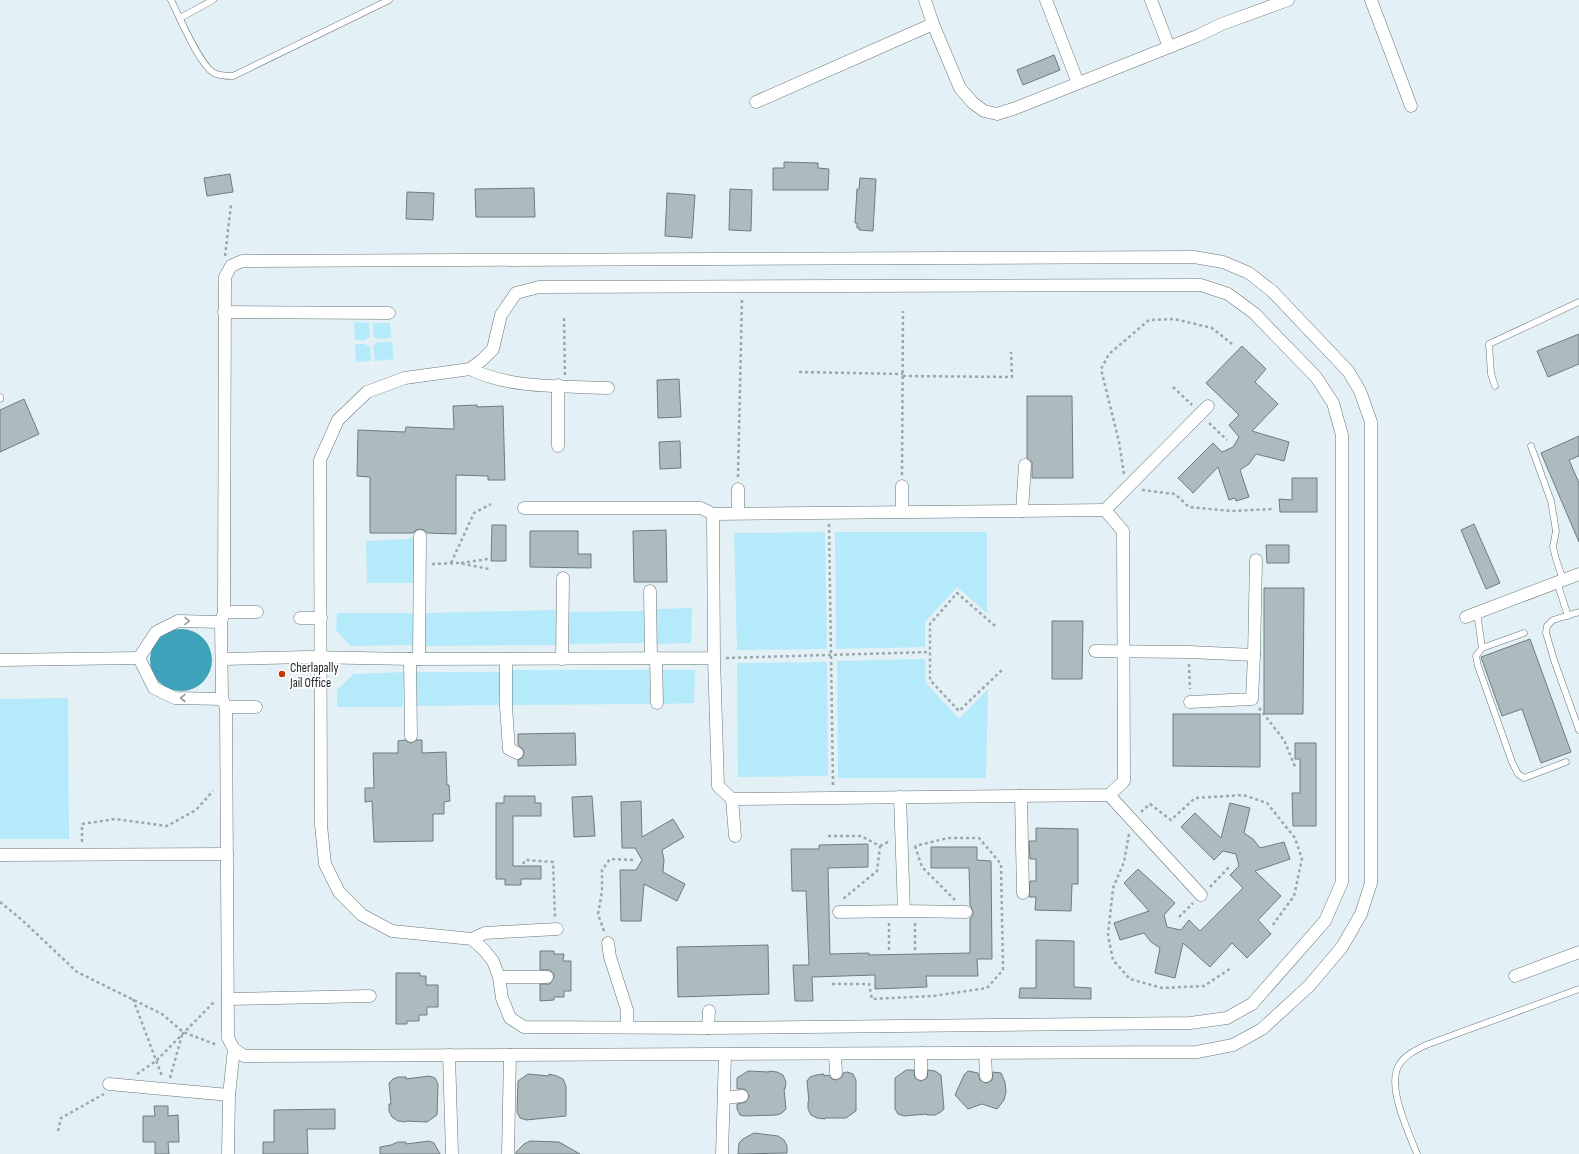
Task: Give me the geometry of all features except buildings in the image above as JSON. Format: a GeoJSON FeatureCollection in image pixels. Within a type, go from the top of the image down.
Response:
{"type":"FeatureCollection","features":[{"type":"Feature","properties":{"kind":"street"},"geometry":{"type":"LineString","coordinates":[[925,0],[933,24],[960,88],[973,103],[984,112],[997,114],[1016,108],[1169,47],[1222,24],[1288,0]]}},
{"type":"Feature","properties":{"kind":"street"},"geometry":{"type":"LineString","coordinates":[[1046,0],[1078,83]]}},
{"type":"Feature","properties":{"kind":"street"},"geometry":{"type":"LineString","coordinates":[[1151,0],[1169,47]]}},
{"type":"Feature","properties":{"kind":"street"},"geometry":{"type":"LineString","coordinates":[[1371,0],[1412,106]]}},
{"type":"Feature","properties":{"kind":"street"},"geometry":{"type":"LineString","coordinates":[[756,102],[933,24]]}},
{"type":"Feature","properties":{"kind":"street"},"geometry":{"type":"LineString","coordinates":[[1194,257],[1223,262],[1249,273],[1272,291],[1348,371],[1360,391],[1371,422],[1371,883],[1361,914],[1342,947],[1309,986],[1262,1029],[1233,1045],[1197,1052],[244,1056],[234,1049],[228,1038],[227,777],[222,659],[224,312],[224,277],[231,266],[242,261],[255,260],[1194,257]]}},
{"type":"Feature","properties":{"kind":"street"},"geometry":{"type":"LineString","coordinates":[[472,939],[484,950],[493,962],[499,977],[502,998],[510,1018],[524,1027],[708,1028],[1190,1023],[1227,1018],[1252,1004],[1325,921],[1342,882],[1342,435],[1334,403],[1316,377],[1254,313],[1228,294],[1200,285],[539,287],[516,293],[501,315],[492,349],[482,360],[470,369],[405,378],[367,392],[338,420],[320,460],[321,825],[325,864],[339,892],[362,916],[392,931],[472,939],[485,933],[557,929]]}},
{"type":"Feature","properties":{"kind":"street"},"geometry":{"type":"LineString","coordinates":[[224,312],[389,313]]}},
{"type":"Feature","properties":{"kind":"street"},"geometry":{"type":"LineString","coordinates":[[470,369],[482,375],[503,381],[608,388]]}},
{"type":"Feature","properties":{"kind":"street"},"geometry":{"type":"LineString","coordinates":[[558,446],[561,386]]}},
{"type":"Feature","properties":{"kind":"street"},"geometry":{"type":"LineString","coordinates":[[524,508],[701,508],[713,514],[1105,510],[1208,406]]}},
{"type":"Feature","properties":{"kind":"street"},"geometry":{"type":"LineString","coordinates":[[1022,511],[1025,465]]}},
{"type":"Feature","properties":{"kind":"street"},"geometry":{"type":"LineString","coordinates":[[902,486],[902,512]]}},
{"type":"Feature","properties":{"kind":"street"},"geometry":{"type":"LineString","coordinates":[[738,489],[738,513]]}},
{"type":"Feature","properties":{"kind":"street"},"geometry":{"type":"LineString","coordinates":[[732,799],[1109,795],[1124,781],[1122,531],[1105,510]]}},
{"type":"Feature","properties":{"kind":"street"},"geometry":{"type":"LineString","coordinates":[[713,514],[714,658],[718,786],[732,799],[735,836]]}},
{"type":"Feature","properties":{"kind":"street"},"geometry":{"type":"LineString","coordinates":[[411,736],[420,564],[420,536]]}},
{"type":"Feature","properties":{"kind":"street"},"geometry":{"type":"LineString","coordinates":[[1190,702],[1252,699],[1256,560]]}},
{"type":"Feature","properties":{"kind":"street"},"geometry":{"type":"LineString","coordinates":[[1472,614],[1579,574]]}},
{"type":"Feature","properties":{"kind":"street"},"geometry":{"type":"LineString","coordinates":[[562,659],[563,578]]}},
{"type":"Feature","properties":{"kind":"street"},"geometry":{"type":"LineString","coordinates":[[650,592],[657,702]]}},
{"type":"Feature","properties":{"kind":"street"},"geometry":{"type":"LineString","coordinates":[[139,658],[156,632],[178,621],[257,612]]}},
{"type":"Feature","properties":{"kind":"street"},"geometry":{"type":"LineString","coordinates":[[300,618],[321,618]]}},
{"type":"Feature","properties":{"kind":"street"},"geometry":{"type":"LineString","coordinates":[[1094,651],[1254,654]]}},
{"type":"Feature","properties":{"kind":"street"},"geometry":{"type":"LineString","coordinates":[[222,659],[321,657],[415,659],[714,658]]}},
{"type":"Feature","properties":{"kind":"street"},"geometry":{"type":"LineString","coordinates":[[0,660],[139,658]]}},
{"type":"Feature","properties":{"kind":"street"},"geometry":{"type":"LineString","coordinates":[[139,658],[154,688],[175,698],[256,708]]}},
{"type":"Feature","properties":{"kind":"street"},"geometry":{"type":"LineString","coordinates":[[506,659],[506,707],[509,749],[516,753]]}},
{"type":"Feature","properties":{"kind":"street"},"geometry":{"type":"LineString","coordinates":[[1109,795],[1201,896]]}},
{"type":"Feature","properties":{"kind":"street"},"geometry":{"type":"LineString","coordinates":[[1022,796],[1023,893]]}},
{"type":"Feature","properties":{"kind":"street"},"geometry":{"type":"LineString","coordinates":[[900,797],[901,836],[909,911]]}},
{"type":"Feature","properties":{"kind":"street"},"geometry":{"type":"LineString","coordinates":[[0,855],[227,854]]}},
{"type":"Feature","properties":{"kind":"street"},"geometry":{"type":"LineString","coordinates":[[839,912],[966,912]]}},
{"type":"Feature","properties":{"kind":"street"},"geometry":{"type":"LineString","coordinates":[[608,943],[610,957],[627,1010],[627,1027]]}},
{"type":"Feature","properties":{"kind":"street"},"geometry":{"type":"LineString","coordinates":[[1515,976],[1579,952]]}},
{"type":"Feature","properties":{"kind":"street"},"geometry":{"type":"LineString","coordinates":[[499,977],[547,977]]}},
{"type":"Feature","properties":{"kind":"street"},"geometry":{"type":"LineString","coordinates":[[228,999],[370,996]]}},
{"type":"Feature","properties":{"kind":"street"},"geometry":{"type":"LineString","coordinates":[[708,1028],[709,1011]]}},
{"type":"Feature","properties":{"kind":"street"},"geometry":{"type":"LineString","coordinates":[[228,1154],[229,1095],[234,1049]]}},
{"type":"Feature","properties":{"kind":"street"},"geometry":{"type":"LineString","coordinates":[[920,1053],[921,1074]]}},
{"type":"Feature","properties":{"kind":"street"},"geometry":{"type":"LineString","coordinates":[[985,1053],[986,1076]]}},
{"type":"Feature","properties":{"kind":"street"},"geometry":{"type":"LineString","coordinates":[[835,1054],[836,1073]]}},
{"type":"Feature","properties":{"kind":"street"},"geometry":{"type":"LineString","coordinates":[[449,1055],[452,1154]]}},
{"type":"Feature","properties":{"kind":"street"},"geometry":{"type":"LineString","coordinates":[[508,1154],[510,1055]]}},
{"type":"Feature","properties":{"kind":"street"},"geometry":{"type":"LineString","coordinates":[[722,1154],[725,1055]]}},
{"type":"Feature","properties":{"kind":"street"},"geometry":{"type":"LineString","coordinates":[[114,1085],[229,1095]]}},
{"type":"Feature","properties":{"kind":"street"},"geometry":{"type":"LineString","coordinates":[[724,1098],[742,1096]]}},
{"type":"Feature","properties":{"kind":"lane"},"geometry":{"type":"LineString","coordinates":[[171,0],[204,63],[213,73],[223,76],[233,76],[389,0]]}},
{"type":"Feature","properties":{"kind":"lane"},"geometry":{"type":"LineString","coordinates":[[180,18],[214,0]]}},
{"type":"Feature","properties":{"kind":"lane"},"geometry":{"type":"LineString","coordinates":[[1495,386],[1491,374],[1489,344],[1579,302]]}},
{"type":"Feature","properties":{"kind":"lane"},"geometry":{"type":"LineString","coordinates":[[1531,446],[1551,502],[1556,531],[1553,548],[1568,616]]}},
{"type":"Feature","properties":{"kind":"lane"},"geometry":{"type":"LineString","coordinates":[[1579,612],[1553,620],[1547,626],[1546,633],[1579,730]]}},
{"type":"Feature","properties":{"kind":"lane"},"geometry":{"type":"LineString","coordinates":[[1472,614],[1482,648]]}},
{"type":"Feature","properties":{"kind":"lane"},"geometry":{"type":"LineString","coordinates":[[1524,633],[1482,648],[1476,656],[1478,666],[1512,762],[1518,774],[1524,778],[1566,762]]}},
{"type":"Feature","properties":{"kind":"lane"},"geometry":{"type":"LineString","coordinates":[[1417,1154],[1395,1089],[1394,1075],[1399,1064],[1408,1055],[1426,1045],[1579,989]]}},
{"type":"Feature","properties":{"kind":"path"},"geometry":{"type":"LineString","coordinates":[[231,205],[225,258],[231,266]]}},
{"type":"Feature","properties":{"kind":"path"},"geometry":{"type":"LineString","coordinates":[[738,489],[743,286]]}},
{"type":"Feature","properties":{"kind":"path"},"geometry":{"type":"LineString","coordinates":[[902,486],[903,311]]}},
{"type":"Feature","properties":{"kind":"path"},"geometry":{"type":"LineString","coordinates":[[561,386],[564,318]]}},
{"type":"Feature","properties":{"kind":"path"},"geometry":{"type":"LineString","coordinates":[[1232,344],[1212,328],[1174,319],[1149,320],[1109,354],[1101,369],[1118,442],[1126,489],[1175,494],[1189,507],[1231,511],[1274,509]]}},
{"type":"Feature","properties":{"kind":"path"},"geometry":{"type":"LineString","coordinates":[[799,372],[1012,377],[1011,352]]}},
{"type":"Feature","properties":{"kind":"path"},"geometry":{"type":"LineString","coordinates":[[451,564],[474,513],[490,504]]}},
{"type":"Feature","properties":{"kind":"path"},"geometry":{"type":"LineString","coordinates":[[829,512],[833,798]]}},
{"type":"Feature","properties":{"kind":"path"},"geometry":{"type":"LineString","coordinates":[[420,564],[451,564],[488,559]]}},
{"type":"Feature","properties":{"kind":"path"},"geometry":{"type":"LineString","coordinates":[[459,563],[489,569]]}},
{"type":"Feature","properties":{"kind":"path"},"geometry":{"type":"LineString","coordinates":[[995,626],[957,593],[930,624],[930,680],[959,711],[1002,670]]}},
{"type":"Feature","properties":{"kind":"path"},"geometry":{"type":"LineString","coordinates":[[714,658],[930,652]]}},
{"type":"Feature","properties":{"kind":"path"},"geometry":{"type":"LineString","coordinates":[[1188,652],[1190,702]]}},
{"type":"Feature","properties":{"kind":"path"},"geometry":{"type":"LineString","coordinates":[[1252,699],[1284,740],[1296,769]]}},
{"type":"Feature","properties":{"kind":"path"},"geometry":{"type":"LineString","coordinates":[[82,855],[82,824],[115,818],[167,826],[196,810],[227,777]]}},
{"type":"Feature","properties":{"kind":"path"},"geometry":{"type":"LineString","coordinates":[[1231,968],[1204,986],[1162,988],[1130,979],[1113,960],[1108,935],[1113,888],[1124,862],[1132,820],[1150,804],[1171,820],[1195,798],[1243,796],[1266,804],[1295,838],[1302,859],[1294,896],[1272,926]]}},
{"type":"Feature","properties":{"kind":"path"},"geometry":{"type":"LineString","coordinates":[[828,836],[861,836],[880,846],[877,871],[839,902],[839,912]]}},
{"type":"Feature","properties":{"kind":"path"},"geometry":{"type":"LineString","coordinates":[[901,836],[915,846],[922,867],[966,912]]}},
{"type":"Feature","properties":{"kind":"path"},"geometry":{"type":"LineString","coordinates":[[832,984],[869,984],[872,1000],[933,996],[987,988],[1003,970],[1001,864],[979,838],[948,838],[915,846]]}},
{"type":"Feature","properties":{"kind":"path"},"geometry":{"type":"LineString","coordinates":[[523,864],[526,860],[553,862],[557,929]]}},
{"type":"Feature","properties":{"kind":"path"},"geometry":{"type":"LineString","coordinates":[[608,943],[598,914],[602,891],[602,870],[610,860],[634,860]]}},
{"type":"Feature","properties":{"kind":"path"},"geometry":{"type":"LineString","coordinates":[[0,902],[22,920],[77,972],[162,1014],[183,1032],[208,1042],[234,1049]]}},
{"type":"Feature","properties":{"kind":"path"},"geometry":{"type":"LineString","coordinates":[[909,911],[915,950]]}},
{"type":"Feature","properties":{"kind":"path"},"geometry":{"type":"LineString","coordinates":[[889,912],[889,950]]}},
{"type":"Feature","properties":{"kind":"path"},"geometry":{"type":"LineString","coordinates":[[58,1130],[61,1118],[114,1085],[156,1062],[183,1032],[208,1010],[228,985]]}},
{"type":"Feature","properties":{"kind":"path"},"geometry":{"type":"LineString","coordinates":[[132,999],[167,1090]]}},
{"type":"Feature","properties":{"kind":"path"},"geometry":{"type":"LineString","coordinates":[[167,1090],[183,1032]]}},
{"type":"Feature","properties":{"kind":"shaded area"},"geometry":{"type":"Polygon","coordinates":[[[354,322],[369,323],[370,336],[365,340],[355,340],[354,322]]]}},
{"type":"Feature","properties":{"kind":"shaded area"},"geometry":{"type":"Polygon","coordinates":[[[373,323],[390,323],[391,338],[377,339],[373,336],[373,323]]]}},
{"type":"Feature","properties":{"kind":"shaded area"},"geometry":{"type":"Polygon","coordinates":[[[378,342],[392,342],[394,359],[375,361],[373,346],[378,342]]]}},
{"type":"Feature","properties":{"kind":"shaded area"},"geometry":{"type":"Polygon","coordinates":[[[355,344],[365,344],[370,347],[371,361],[356,362],[355,344]]]}},
{"type":"Feature","properties":{"kind":"shaded area"},"geometry":{"type":"Polygon","coordinates":[[[825,532],[827,649],[737,650],[734,533],[825,532]]]}},
{"type":"Feature","properties":{"kind":"shaded area"},"geometry":{"type":"Polygon","coordinates":[[[835,532],[987,532],[987,613],[957,587],[925,622],[925,647],[836,649],[835,532]]]}},
{"type":"Feature","properties":{"kind":"shaded area"},"geometry":{"type":"Polygon","coordinates":[[[412,537],[415,545],[414,583],[367,583],[366,541],[408,539],[412,537]]]}},
{"type":"Feature","properties":{"kind":"shaded area"},"geometry":{"type":"Polygon","coordinates":[[[692,608],[691,643],[657,644],[656,609],[692,608]]]}},
{"type":"Feature","properties":{"kind":"shaded area"},"geometry":{"type":"Polygon","coordinates":[[[556,610],[556,645],[425,646],[425,613],[556,610]]]}},
{"type":"Feature","properties":{"kind":"shaded area"},"geometry":{"type":"Polygon","coordinates":[[[644,611],[644,643],[569,644],[568,612],[644,611]]]}},
{"type":"Feature","properties":{"kind":"shaded area"},"geometry":{"type":"Polygon","coordinates":[[[337,613],[414,613],[414,645],[351,646],[336,630],[337,613]]]}},
{"type":"Feature","properties":{"kind":"shaded area"},"geometry":{"type":"Polygon","coordinates":[[[175,629],[187,629],[203,638],[210,648],[212,660],[210,672],[203,682],[187,691],[175,691],[164,686],[155,677],[150,666],[150,654],[155,643],[164,634],[175,629]]]}},
{"type":"Feature","properties":{"kind":"shaded area"},"geometry":{"type":"Polygon","coordinates":[[[925,659],[926,683],[959,719],[988,689],[986,778],[838,778],[837,661],[925,659]]]}},
{"type":"Feature","properties":{"kind":"shaded area"},"geometry":{"type":"Polygon","coordinates":[[[827,662],[828,776],[738,777],[737,663],[827,662]]]}},
{"type":"Feature","properties":{"kind":"shaded area"},"geometry":{"type":"Polygon","coordinates":[[[512,670],[650,670],[650,704],[512,705],[512,670]]]}},
{"type":"Feature","properties":{"kind":"shaded area"},"geometry":{"type":"Polygon","coordinates":[[[661,670],[695,670],[694,703],[663,704],[661,670]]]}},
{"type":"Feature","properties":{"kind":"shaded area"},"geometry":{"type":"Polygon","coordinates":[[[404,672],[403,707],[337,707],[337,690],[354,674],[404,672]]]}},
{"type":"Feature","properties":{"kind":"shaded area"},"geometry":{"type":"Polygon","coordinates":[[[415,672],[501,672],[499,705],[416,706],[415,672]]]}},
{"type":"Feature","properties":{"kind":"shaded area"},"geometry":{"type":"Polygon","coordinates":[[[68,698],[69,839],[0,839],[0,699],[68,698]]]}},
{"type":"Feature","properties":{"kind":"place","name":"Cherlapally Jail Office"},"geometry":{"type":"Point","coordinates":[282,674]}}]}
